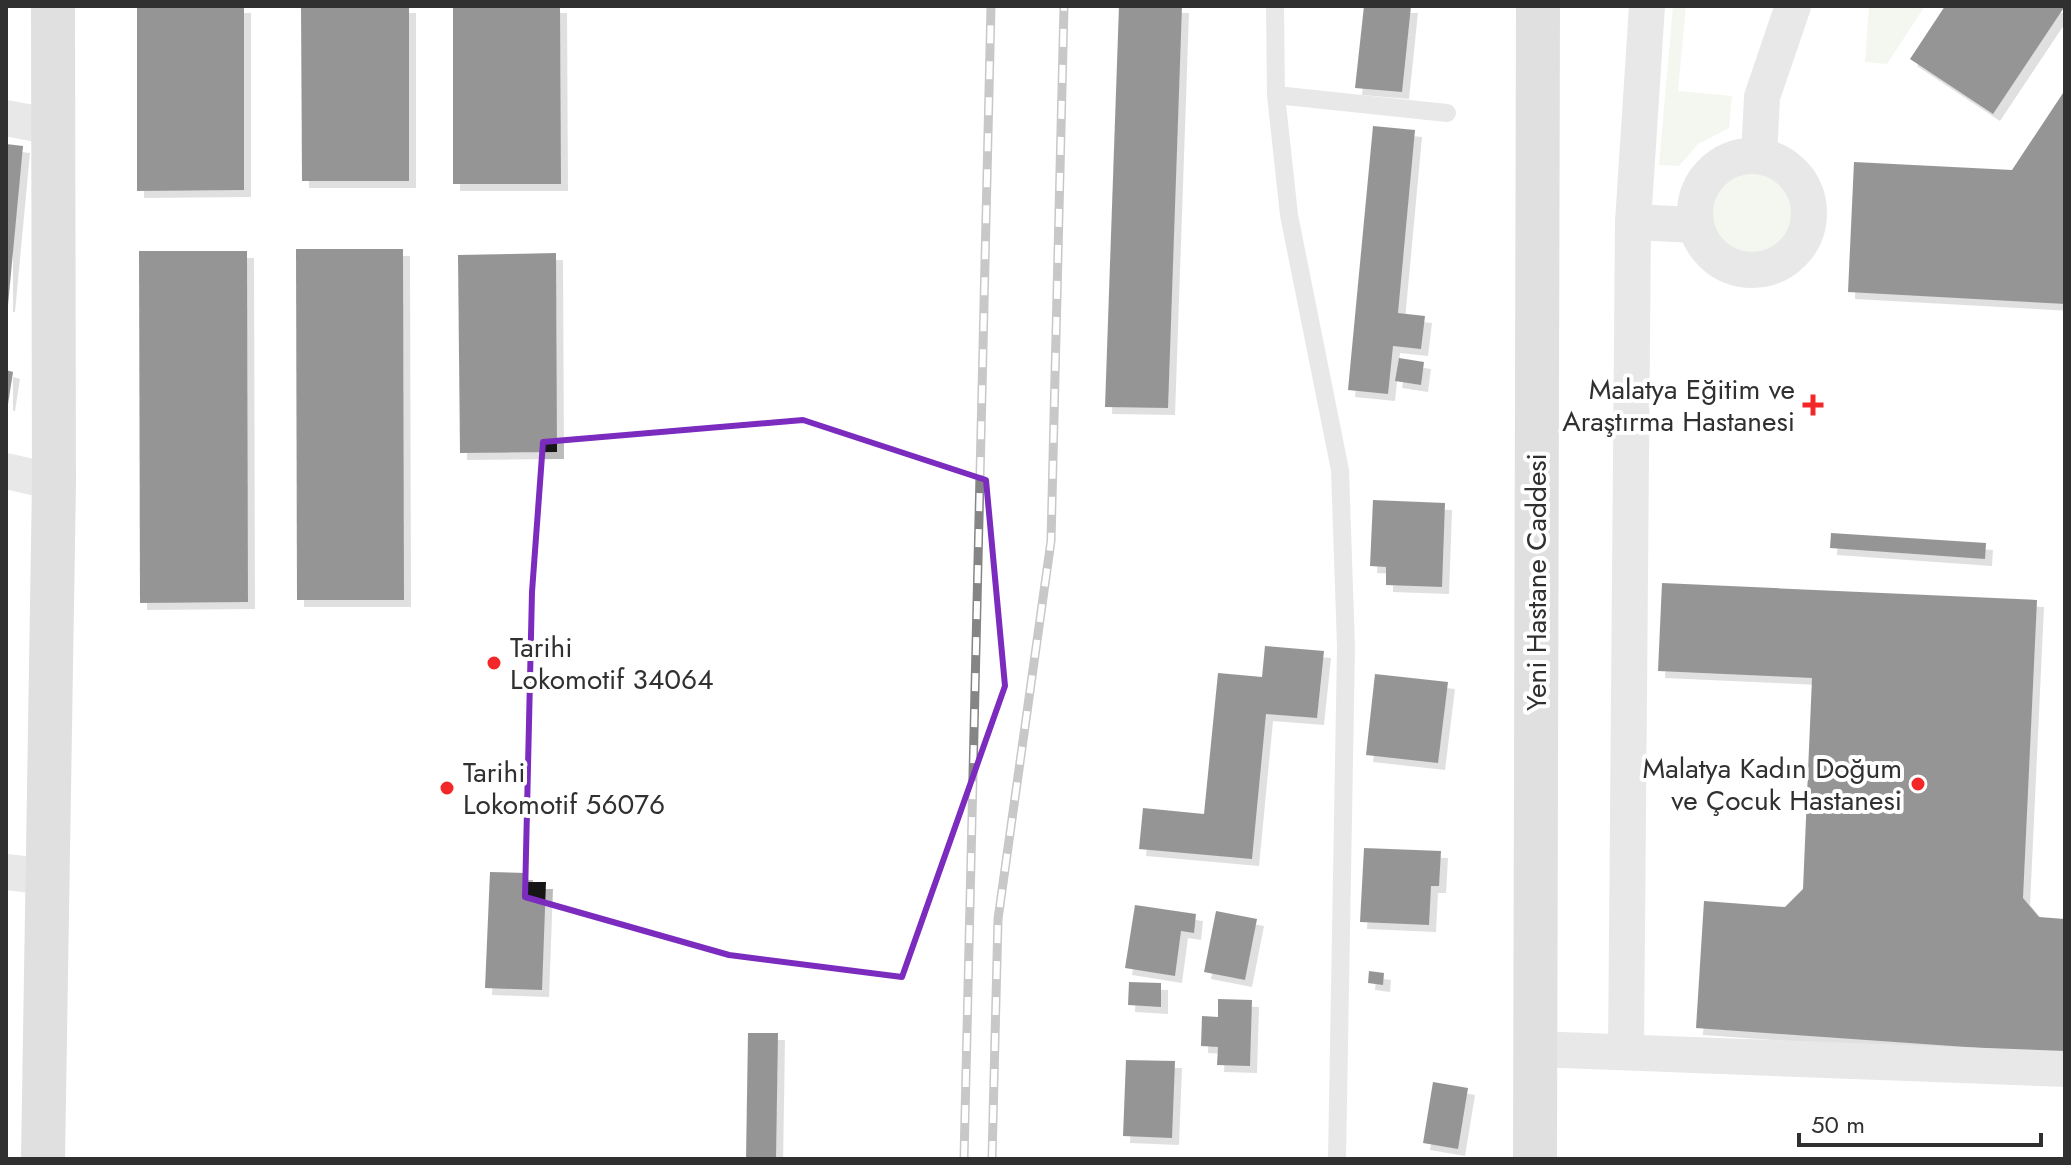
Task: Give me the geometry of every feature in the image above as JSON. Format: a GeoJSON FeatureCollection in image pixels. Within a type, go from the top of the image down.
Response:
{"type":"FeatureCollection","features":[{"type":"Feature","properties":{"kind":"street"},"geometry":{"type":"LineString","coordinates":[[43,1159],[50,877],[54,482],[53,6]]}},
{"type":"Feature","properties":{"kind":"street","name":"Yeni Hastane Caddesi"},"geometry":{"type":"LineString","coordinates":[[1535,1159],[1538,6]]}},
{"type":"Feature","properties":{"kind":"street"},"geometry":{"type":"LineString","coordinates":[[1626,1052],[1633,222],[1647,6]]}},
{"type":"Feature","properties":{"kind":"street"},"geometry":{"type":"LineString","coordinates":[[1759,156],[1762,97],[1793,6]]}},
{"type":"Feature","properties":{"kind":"street"},"geometry":{"type":"LineString","coordinates":[[6,118],[53,127]]}},
{"type":"Feature","properties":{"kind":"street"},"geometry":{"type":"LineString","coordinates":[[1759,156],[1778,162],[1794,173],[1804,189],[1810,208],[1808,228],[1800,245],[1787,259],[1769,269],[1750,272],[1732,268],[1715,258],[1702,243],[1695,225],[1695,205],[1700,188],[1724,162],[1759,156]]}},
{"type":"Feature","properties":{"kind":"street"},"geometry":{"type":"LineString","coordinates":[[1633,222],[1695,225]]}},
{"type":"Feature","properties":{"kind":"street"},"geometry":{"type":"LineString","coordinates":[[6,471],[54,482]]}},
{"type":"Feature","properties":{"kind":"street"},"geometry":{"type":"LineString","coordinates":[[6,872],[50,877]]}},
{"type":"Feature","properties":{"kind":"street"},"geometry":{"type":"LineString","coordinates":[[1535,1049],[2065,1069]]}},
{"type":"Feature","properties":{"kind":"lane"},"geometry":{"type":"LineString","coordinates":[[1275,6],[1276,95],[1289,215],[1340,470],[1346,647],[1337,1159]]}},
{"type":"Feature","properties":{"kind":"lane"},"geometry":{"type":"LineString","coordinates":[[1276,95],[1447,113]]}},
{"type":"Feature","properties":{"kind":"highlighted area"},"geometry":{"type":"Polygon","coordinates":[[[803,420],[986,480],[1005,686],[902,977],[729,955],[525,897],[532,592],[543,442],[803,420]]]}},
{"type":"Feature","properties":{"kind":"green space"},"geometry":{"type":"Polygon","coordinates":[[[1673,6],[1686,6],[1678,91],[1732,96],[1729,128],[1698,144],[1679,166],[1659,165],[1673,6]]]}},
{"type":"Feature","properties":{"kind":"green space"},"geometry":{"type":"Polygon","coordinates":[[[1869,6],[1925,6],[1887,64],[1865,62],[1869,6]]]}},
{"type":"Feature","properties":{"kind":"green space"},"geometry":{"type":"Polygon","coordinates":[[[1751,165],[1768,168],[1783,178],[1793,193],[1796,210],[1793,227],[1783,242],[1768,252],[1751,255],[1734,252],[1719,242],[1709,227],[1706,210],[1709,193],[1719,178],[1734,168],[1751,165]]]}},
{"type":"Feature","properties":{"kind":"building"},"geometry":{"type":"Polygon","coordinates":[[[137,6],[244,6],[244,190],[137,191],[137,6]]]}},
{"type":"Feature","properties":{"kind":"building"},"geometry":{"type":"Polygon","coordinates":[[[301,6],[409,6],[409,181],[302,181],[301,6]]]}},
{"type":"Feature","properties":{"kind":"building"},"geometry":{"type":"Polygon","coordinates":[[[453,6],[560,6],[561,184],[453,184],[453,6]]]}},
{"type":"Feature","properties":{"kind":"building"},"geometry":{"type":"Polygon","coordinates":[[[1119,6],[1182,6],[1168,408],[1105,407],[1119,6]]]}},
{"type":"Feature","properties":{"kind":"building"},"geometry":{"type":"Polygon","coordinates":[[[1364,6],[1411,6],[1402,92],[1355,88],[1364,6]]]}},
{"type":"Feature","properties":{"kind":"building"},"geometry":{"type":"Polygon","coordinates":[[[1945,6],[2065,6],[1993,114],[1910,59],[1945,6]]]}},
{"type":"Feature","properties":{"kind":"building"},"geometry":{"type":"Polygon","coordinates":[[[2065,90],[2065,304],[1848,292],[1854,162],[2012,170],[2065,90]]]}},
{"type":"Feature","properties":{"kind":"building"},"geometry":{"type":"Polygon","coordinates":[[[1373,126],[1415,130],[1398,313],[1425,316],[1421,349],[1393,346],[1388,394],[1348,390],[1373,126]]]}},
{"type":"Feature","properties":{"kind":"building"},"geometry":{"type":"Polygon","coordinates":[[[6,144],[23,146],[8,305],[6,305],[6,144]]]}},
{"type":"Feature","properties":{"kind":"building"},"geometry":{"type":"Polygon","coordinates":[[[296,249],[403,249],[404,600],[297,600],[296,249]]]}},
{"type":"Feature","properties":{"kind":"building"},"geometry":{"type":"Polygon","coordinates":[[[139,251],[247,251],[248,602],[140,603],[139,251]]]}},
{"type":"Feature","properties":{"kind":"building"},"geometry":{"type":"Polygon","coordinates":[[[556,253],[557,452],[460,453],[458,255],[556,253]]]}},
{"type":"Feature","properties":{"kind":"building"},"geometry":{"type":"Polygon","coordinates":[[[1399,358],[1424,362],[1421,385],[1395,381],[1399,358]]]}},
{"type":"Feature","properties":{"kind":"building"},"geometry":{"type":"Polygon","coordinates":[[[6,370],[13,372],[8,404],[6,404],[6,370]]]}},
{"type":"Feature","properties":{"kind":"building"},"geometry":{"type":"Polygon","coordinates":[[[1373,500],[1445,503],[1442,587],[1386,585],[1386,567],[1370,566],[1373,500]]]}},
{"type":"Feature","properties":{"kind":"building"},"geometry":{"type":"Polygon","coordinates":[[[1831,533],[1986,543],[1985,559],[1830,548],[1831,533]]]}},
{"type":"Feature","properties":{"kind":"building","name":"Malatya Kadın Doğum ve Çocuk Hastanesi"},"geometry":{"type":"Polygon","coordinates":[[[1662,583],[2037,600],[2023,898],[2039,917],[2065,919],[2065,1054],[1696,1028],[1704,901],[1785,907],[1803,889],[1812,678],[1658,671],[1662,583]]]}},
{"type":"Feature","properties":{"kind":"building"},"geometry":{"type":"Polygon","coordinates":[[[1265,646],[1324,651],[1317,718],[1266,714],[1252,859],[1139,849],[1143,808],[1204,814],[1218,673],[1262,677],[1265,646]]]}},
{"type":"Feature","properties":{"kind":"building"},"geometry":{"type":"Polygon","coordinates":[[[1375,674],[1448,682],[1438,763],[1366,755],[1375,674]]]}},
{"type":"Feature","properties":{"kind":"building"},"geometry":{"type":"Polygon","coordinates":[[[1364,848],[1441,851],[1439,886],[1431,886],[1429,925],[1360,922],[1364,848]]]}},
{"type":"Feature","properties":{"kind":"building"},"geometry":{"type":"Polygon","coordinates":[[[490,872],[526,873],[526,882],[546,882],[542,990],[485,988],[490,872]]]}},
{"type":"Feature","properties":{"kind":"building"},"geometry":{"type":"Polygon","coordinates":[[[1135,905],[1196,914],[1194,933],[1181,931],[1175,976],[1125,968],[1135,905]]]}},
{"type":"Feature","properties":{"kind":"building"},"geometry":{"type":"Polygon","coordinates":[[[1216,911],[1257,919],[1245,980],[1204,972],[1216,911]]]}},
{"type":"Feature","properties":{"kind":"building"},"geometry":{"type":"Polygon","coordinates":[[[1369,971],[1384,973],[1383,985],[1368,983],[1369,971]]]}},
{"type":"Feature","properties":{"kind":"building"},"geometry":{"type":"Polygon","coordinates":[[[1129,982],[1161,983],[1161,1007],[1128,1005],[1129,982]]]}},
{"type":"Feature","properties":{"kind":"building"},"geometry":{"type":"Polygon","coordinates":[[[1218,999],[1252,1000],[1250,1066],[1217,1065],[1218,1047],[1201,1046],[1202,1016],[1218,1017],[1218,999]]]}},
{"type":"Feature","properties":{"kind":"building"},"geometry":{"type":"Polygon","coordinates":[[[748,1033],[778,1033],[776,1159],[746,1159],[748,1033]]]}},
{"type":"Feature","properties":{"kind":"building"},"geometry":{"type":"Polygon","coordinates":[[[1126,1060],[1175,1061],[1172,1138],[1123,1136],[1126,1060]]]}},
{"type":"Feature","properties":{"kind":"building"},"geometry":{"type":"Polygon","coordinates":[[[1433,1082],[1468,1088],[1458,1149],[1423,1143],[1433,1082]]]}},
{"type":"Feature","properties":{"kind":"railway"},"geometry":{"type":"LineString","coordinates":[[964,1159],[991,6]]}},
{"type":"Feature","properties":{"kind":"railway"},"geometry":{"type":"LineString","coordinates":[[992,1159],[998,919],[1051,541],[1064,6]]}},
{"type":"Feature","properties":{"kind":"place","name":"Malatya Eğitim ve Araştırma Hastanesi"},"geometry":{"type":"Point","coordinates":[1813,405]}},
{"type":"Feature","properties":{"kind":"place","name":"Tarihi Lokomotif 34064"},"geometry":{"type":"Point","coordinates":[494,663]}},
{"type":"Feature","properties":{"kind":"place","name":"Malatya Kadın Doğum ve Çocuk Hastanesi"},"geometry":{"type":"Point","coordinates":[1918,784]}},
{"type":"Feature","properties":{"kind":"place","name":"Tarihi Lokomotif 56076"},"geometry":{"type":"Point","coordinates":[447,788]}}]}
